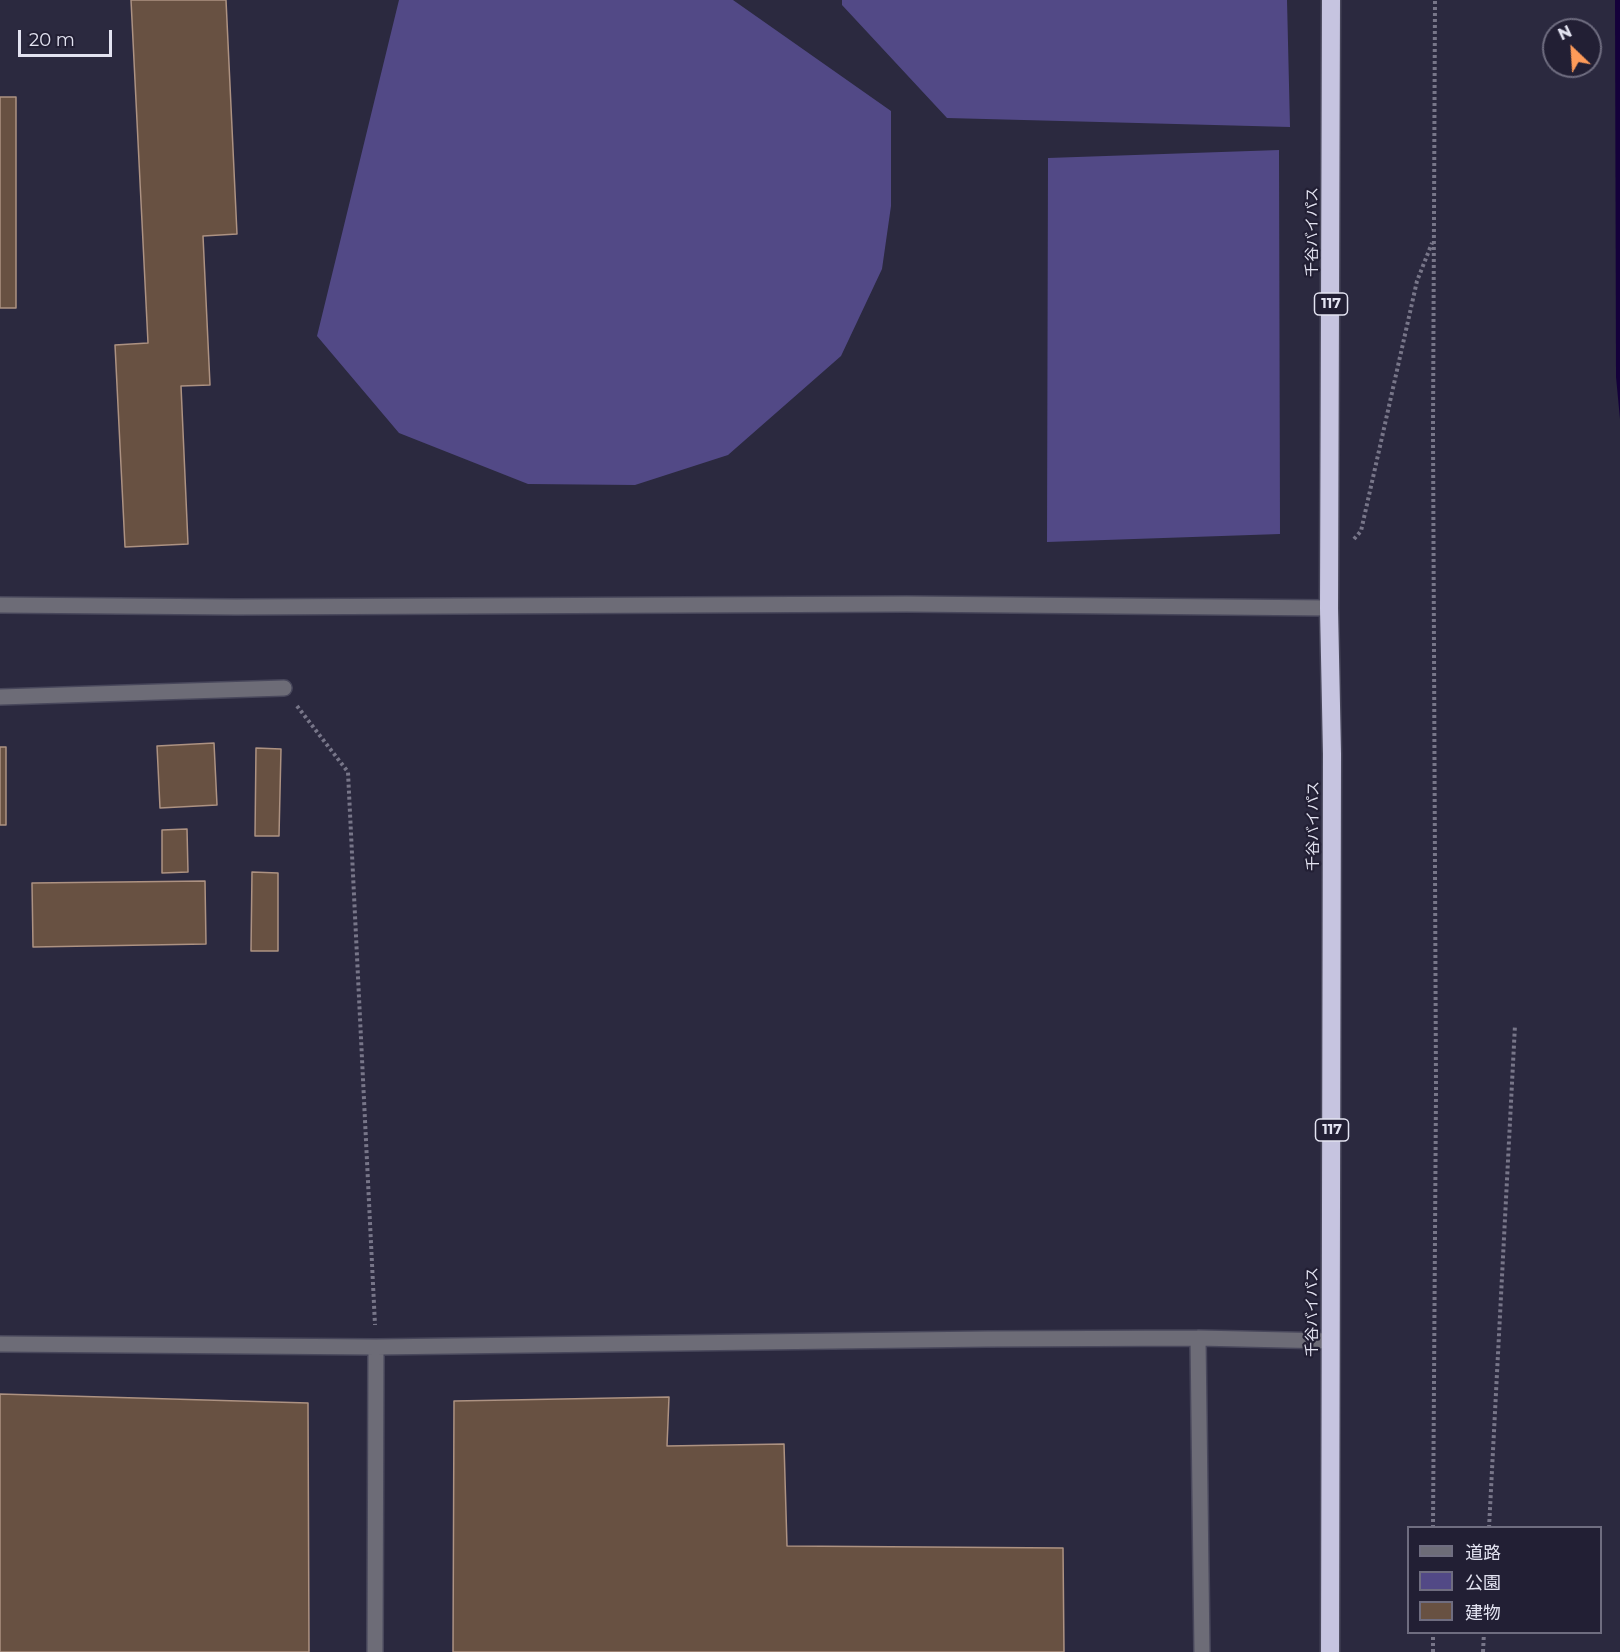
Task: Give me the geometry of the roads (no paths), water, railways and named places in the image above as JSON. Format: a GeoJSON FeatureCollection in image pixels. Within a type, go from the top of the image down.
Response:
{"type":"FeatureCollection","features":[{"type":"Feature","properties":{"kind":"highway","name":"千谷バイパス"},"geometry":{"type":"LineString","coordinates":[[1330,1652],[1331,0]]}},
{"type":"Feature","properties":{"kind":"street"},"geometry":{"type":"LineString","coordinates":[[0,604],[236,607],[908,604],[1329,608]]}},
{"type":"Feature","properties":{"kind":"street"},"geometry":{"type":"LineString","coordinates":[[0,697],[284,688]]}},
{"type":"Feature","properties":{"kind":"street"},"geometry":{"type":"LineString","coordinates":[[0,1344],[376,1347],[987,1339],[1198,1338],[1331,1341]]}},
{"type":"Feature","properties":{"kind":"street"},"geometry":{"type":"LineString","coordinates":[[1198,1338],[1202,1652]]}},
{"type":"Feature","properties":{"kind":"street"},"geometry":{"type":"LineString","coordinates":[[375,1652],[376,1347]]}}]}
